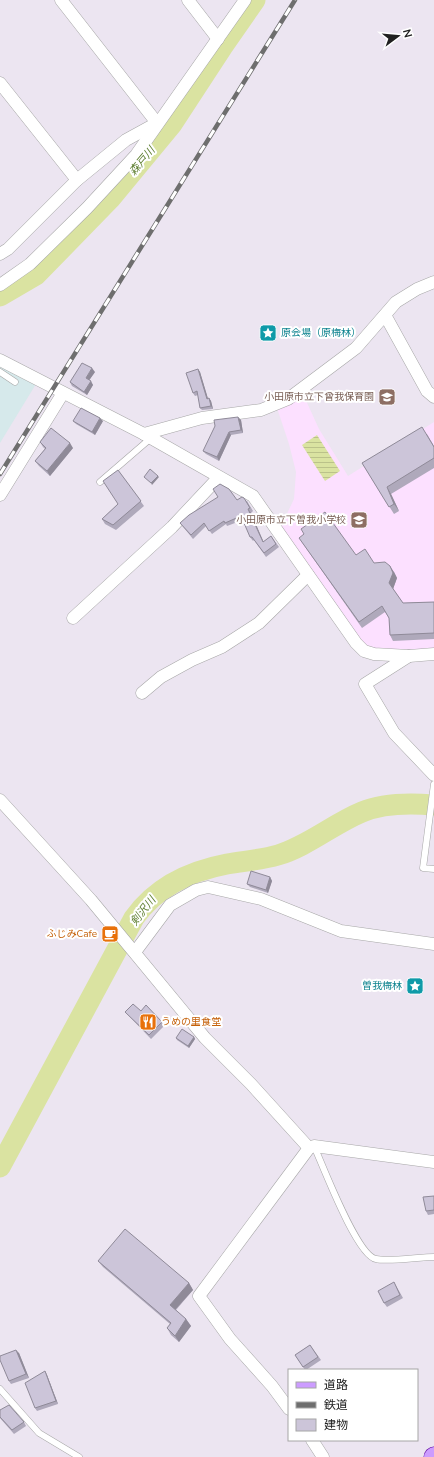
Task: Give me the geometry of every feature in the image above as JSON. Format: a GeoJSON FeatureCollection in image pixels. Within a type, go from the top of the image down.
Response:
{"type":"FeatureCollection","features":[{"type":"Feature","properties":{"kind":"street"},"geometry":{"type":"LineString","coordinates":[[61,0],[157,123]]}},
{"type":"Feature","properties":{"kind":"street"},"geometry":{"type":"LineString","coordinates":[[188,0],[218,39]]}},
{"type":"Feature","properties":{"kind":"street"},"geometry":{"type":"LineString","coordinates":[[0,285],[30,264],[87,208],[136,155],[157,123],[245,0]]}},
{"type":"Feature","properties":{"kind":"street"},"geometry":{"type":"LineString","coordinates":[[0,83],[77,180]]}},
{"type":"Feature","properties":{"kind":"street"},"geometry":{"type":"LineString","coordinates":[[0,254],[8,249],[77,180],[126,140],[157,123]]}},
{"type":"Feature","properties":{"kind":"street"},"geometry":{"type":"LineString","coordinates":[[148,436],[202,418],[262,410],[288,399],[356,348],[396,302],[417,289],[434,282]]}},
{"type":"Feature","properties":{"kind":"street"},"geometry":{"type":"LineString","coordinates":[[385,315],[427,391],[434,397]]}},
{"type":"Feature","properties":{"kind":"street"},"geometry":{"type":"LineString","coordinates":[[0,360],[148,436],[218,478],[253,496],[356,643],[364,651],[374,654],[409,656],[434,654]]}},
{"type":"Feature","properties":{"kind":"street"},"geometry":{"type":"LineString","coordinates":[[0,496],[63,393]]}},
{"type":"Feature","properties":{"kind":"street"},"geometry":{"type":"LineString","coordinates":[[73,618],[172,527],[218,478]]}},
{"type":"Feature","properties":{"kind":"street"},"geometry":{"type":"LineString","coordinates":[[142,692],[161,676],[222,647],[259,623],[308,575]]}},
{"type":"Feature","properties":{"kind":"street"},"geometry":{"type":"LineString","coordinates":[[409,656],[365,684],[394,733],[434,775]]}},
{"type":"Feature","properties":{"kind":"street"},"geometry":{"type":"LineString","coordinates":[[0,800],[91,900],[205,1038],[312,1147],[434,1162]]}},
{"type":"Feature","properties":{"kind":"street"},"geometry":{"type":"LineString","coordinates":[[133,949],[170,905],[196,890],[208,887],[261,899],[341,930],[434,944]]}},
{"type":"Feature","properties":{"kind":"street"},"geometry":{"type":"LineString","coordinates":[[288,1408],[272,1386],[230,1339],[199,1296],[312,1147]]}},
{"type":"Feature","properties":{"kind":"street"},"geometry":{"type":"LineString","coordinates":[[313,1441],[323,1457]]}},
{"type":"Feature","properties":{"kind":"lane"},"geometry":{"type":"LineString","coordinates":[[0,372],[15,382]]}},
{"type":"Feature","properties":{"kind":"lane"},"geometry":{"type":"LineString","coordinates":[[100,482],[148,436]]}},
{"type":"Feature","properties":{"kind":"lane"},"geometry":{"type":"LineString","coordinates":[[434,784],[423,868],[434,869]]}},
{"type":"Feature","properties":{"kind":"lane"},"geometry":{"type":"LineString","coordinates":[[312,1147],[344,1215],[367,1253],[375,1259],[434,1257]]}},
{"type":"Feature","properties":{"kind":"lane"},"geometry":{"type":"LineString","coordinates":[[0,1389],[39,1433],[79,1457]]}},
{"type":"Feature","properties":{"kind":"shaded area"},"geometry":{"type":"Polygon","coordinates":[[[0,365],[36,384],[0,443],[0,365]]]}},
{"type":"Feature","properties":{"kind":"shaded area","name":"小田原市立下曽我小学校"},"geometry":{"type":"Polygon","coordinates":[[[303,394],[319,429],[348,476],[434,422],[434,649],[373,650],[363,645],[281,526],[294,499],[296,472],[289,444],[277,408],[303,394]]]}},
{"type":"Feature","properties":{"kind":"shaded area"},"geometry":{"type":"Polygon","coordinates":[[[317,435],[340,471],[325,481],[302,445],[317,435]]]}},
{"type":"Feature","properties":{"kind":"building"},"geometry":{"type":"Polygon","coordinates":[[[82,363],[92,368],[86,378],[91,381],[84,392],[70,382],[82,363]]]}},
{"type":"Feature","properties":{"kind":"building"},"geometry":{"type":"Polygon","coordinates":[[[198,369],[207,399],[209,398],[211,406],[200,408],[197,391],[193,393],[186,373],[198,369]]]}},
{"type":"Feature","properties":{"kind":"building"},"geometry":{"type":"Polygon","coordinates":[[[81,408],[100,418],[92,432],[73,421],[81,408]]]}},
{"type":"Feature","properties":{"kind":"building"},"geometry":{"type":"Polygon","coordinates":[[[238,417],[241,430],[229,432],[217,457],[203,451],[215,426],[214,420],[238,417]]]}},
{"type":"Feature","properties":{"kind":"building"},"geometry":{"type":"Polygon","coordinates":[[[422,427],[434,447],[434,458],[387,487],[394,504],[389,507],[362,463],[422,427]]]}},
{"type":"Feature","properties":{"kind":"building"},"geometry":{"type":"Polygon","coordinates":[[[51,428],[70,443],[47,471],[35,461],[46,448],[40,442],[51,428]]]}},
{"type":"Feature","properties":{"kind":"building"},"geometry":{"type":"Polygon","coordinates":[[[150,469],[158,476],[151,483],[144,477],[150,469]]]}},
{"type":"Feature","properties":{"kind":"building"},"geometry":{"type":"Polygon","coordinates":[[[118,470],[141,501],[113,525],[102,519],[118,504],[103,481],[118,470]]]}},
{"type":"Feature","properties":{"kind":"building"},"geometry":{"type":"Polygon","coordinates":[[[220,484],[229,489],[237,500],[242,497],[244,498],[250,508],[248,509],[263,542],[271,536],[276,544],[264,553],[252,537],[250,537],[241,516],[225,523],[224,521],[209,531],[204,523],[191,535],[180,523],[189,515],[218,497],[213,489],[220,484]]]}},
{"type":"Feature","properties":{"kind":"building"},"geometry":{"type":"Polygon","coordinates":[[[325,512],[356,555],[365,549],[374,563],[385,562],[390,566],[393,573],[389,583],[403,603],[434,602],[434,633],[390,635],[389,618],[382,606],[359,622],[299,538],[304,534],[301,529],[325,512]]]}},
{"type":"Feature","properties":{"kind":"building"},"geometry":{"type":"Polygon","coordinates":[[[251,871],[270,877],[266,890],[247,884],[251,871]]]}},
{"type":"Feature","properties":{"kind":"building","name":"うめの里食堂"},"geometry":{"type":"Polygon","coordinates":[[[133,1004],[141,1011],[146,1005],[162,1022],[149,1035],[125,1012],[133,1004]]]}},
{"type":"Feature","properties":{"kind":"building"},"geometry":{"type":"Polygon","coordinates":[[[182,1029],[194,1037],[188,1046],[176,1038],[182,1029]]]}},
{"type":"Feature","properties":{"kind":"building"},"geometry":{"type":"Polygon","coordinates":[[[434,1196],[434,1210],[426,1211],[423,1197],[434,1196]]]}},
{"type":"Feature","properties":{"kind":"building"},"geometry":{"type":"Polygon","coordinates":[[[125,1229],[189,1283],[170,1305],[186,1319],[175,1336],[167,1328],[171,1323],[98,1261],[125,1229]]]}},
{"type":"Feature","properties":{"kind":"building"},"geometry":{"type":"Polygon","coordinates":[[[394,1282],[400,1295],[384,1303],[378,1291],[394,1282]]]}},
{"type":"Feature","properties":{"kind":"building"},"geometry":{"type":"Polygon","coordinates":[[[310,1345],[318,1357],[303,1367],[295,1355],[310,1345]]]}},
{"type":"Feature","properties":{"kind":"building"},"geometry":{"type":"Polygon","coordinates":[[[16,1350],[26,1374],[9,1381],[0,1360],[0,1356],[16,1350]]]}},
{"type":"Feature","properties":{"kind":"building"},"geometry":{"type":"Polygon","coordinates":[[[45,1371],[56,1401],[35,1408],[25,1383],[45,1371]]]}},
{"type":"Feature","properties":{"kind":"building"},"geometry":{"type":"Polygon","coordinates":[[[9,1405],[24,1422],[12,1430],[0,1417],[0,1410],[9,1405]]]}},
{"type":"Feature","properties":{"kind":"waterway","name":"森戸川"},"geometry":{"type":"LineString","coordinates":[[0,296],[36,275],[110,199],[172,124],[255,0]]}},
{"type":"Feature","properties":{"kind":"waterway","name":"剣沢川"},"geometry":{"type":"LineString","coordinates":[[0,1167],[134,918],[153,897],[175,882],[200,871],[227,864],[272,857],[289,851],[310,841],[351,817],[370,809],[397,804],[434,805]]}},
{"type":"Feature","properties":{"kind":"railway"},"geometry":{"type":"LineString","coordinates":[[0,474],[295,0]]}},
{"type":"Feature","properties":{"kind":"place","name":"原会場（原梅林）"},"geometry":{"type":"Point","coordinates":[268,333]}},
{"type":"Feature","properties":{"kind":"place","name":"小田原市立下曾我保育園"},"geometry":{"type":"Point","coordinates":[387,397]}},
{"type":"Feature","properties":{"kind":"place","name":"小田原市立下曽我小学校"},"geometry":{"type":"Point","coordinates":[359,520]}},
{"type":"Feature","properties":{"kind":"place","name":"ふじみCafe"},"geometry":{"type":"Point","coordinates":[110,934]}},
{"type":"Feature","properties":{"kind":"place","name":"曽我梅林"},"geometry":{"type":"Point","coordinates":[415,986]}},
{"type":"Feature","properties":{"kind":"place","name":"うめの里食堂"},"geometry":{"type":"Point","coordinates":[148,1022]}}]}
